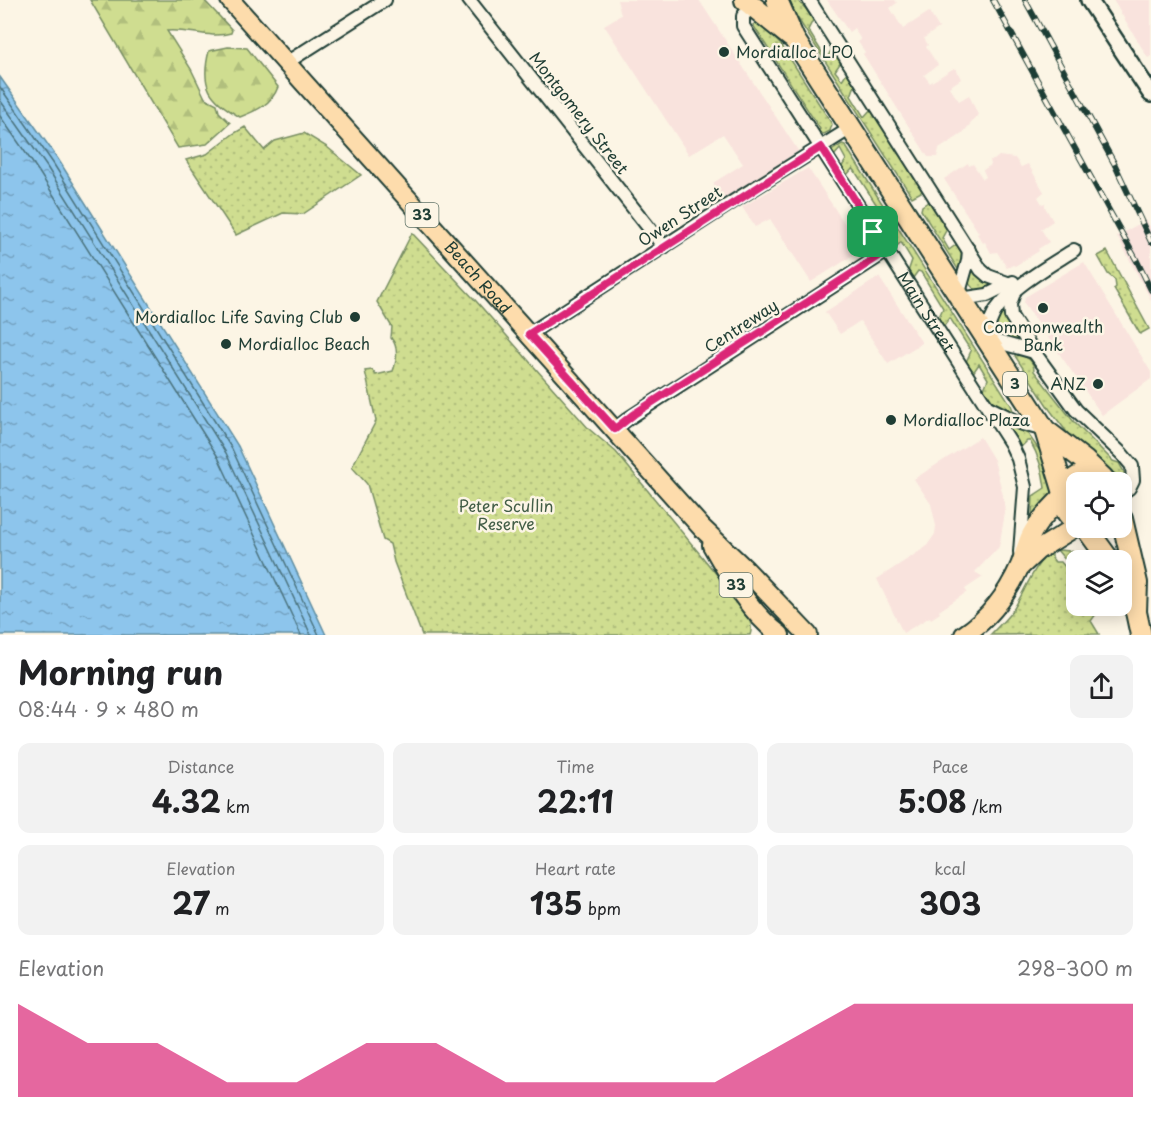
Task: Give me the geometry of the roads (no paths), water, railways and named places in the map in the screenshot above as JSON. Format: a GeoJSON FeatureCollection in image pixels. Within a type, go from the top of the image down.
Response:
{"type":"FeatureCollection","features":[{"type":"Feature","properties":{"kind":"highway","name":"Main Street"},"geometry":{"type":"LineString","coordinates":[[777,0],[794,39],[1045,430],[1064,494]]}},
{"type":"Feature","properties":{"kind":"highway","name":"Main Street"},"geometry":{"type":"LineString","coordinates":[[748,3],[794,39]]}},
{"type":"Feature","properties":{"kind":"highway","name":"Main Street"},"geometry":{"type":"LineString","coordinates":[[1045,430],[1097,472]]}},
{"type":"Feature","properties":{"kind":"highway","name":"3"},"geometry":{"type":"LineString","coordinates":[[1066,490],[1064,494],[1066,511]]}},
{"type":"Feature","properties":{"kind":"highway"},"geometry":{"type":"LineString","coordinates":[[1126,538],[1137,583],[1139,625]]}},
{"type":"Feature","properties":{"kind":"highway"},"geometry":{"type":"LineString","coordinates":[[1132,608],[1139,625]]}},
{"type":"Feature","properties":{"kind":"main road","name":"Beach Road"},"geometry":{"type":"LineString","coordinates":[[230,0],[702,528],[746,570],[793,628],[808,635]]}},
{"type":"Feature","properties":{"kind":"main road"},"geometry":{"type":"LineString","coordinates":[[964,635],[993,609],[1003,596],[1020,566],[1035,529],[1064,494]]}},
{"type":"Feature","properties":{"kind":"main road","name":"Beach Road"},"geometry":{"type":"LineString","coordinates":[[702,528],[744,597],[776,632]]}},
{"type":"Feature","properties":{"kind":"main road"},"geometry":{"type":"LineString","coordinates":[[1020,566],[1038,550],[1066,533]]}},
{"type":"Feature","properties":{"kind":"main road"},"geometry":{"type":"LineString","coordinates":[[776,632],[793,628]]}},
{"type":"Feature","properties":{"kind":"street"},"geometry":{"type":"LineString","coordinates":[[286,63],[385,0]]}},
{"type":"Feature","properties":{"kind":"street","name":"Montgomery Street"},"geometry":{"type":"LineString","coordinates":[[469,0],[664,247]]}},
{"type":"Feature","properties":{"kind":"street"},"geometry":{"type":"LineString","coordinates":[[809,0],[983,272],[1012,288]]}},
{"type":"Feature","properties":{"kind":"street"},"geometry":{"type":"LineString","coordinates":[[1089,0],[1151,94]]}},
{"type":"Feature","properties":{"kind":"street","name":"Main Street"},"geometry":{"type":"LineString","coordinates":[[748,3],[743,16],[743,26],[1011,444],[1018,459],[1026,492],[1020,566]]}},
{"type":"Feature","properties":{"kind":"street","name":"Owen Street"},"geometry":{"type":"LineString","coordinates":[[529,334],[851,128]]}},
{"type":"Feature","properties":{"kind":"street"},"geometry":{"type":"LineString","coordinates":[[969,250],[968,265],[959,297],[982,296],[1012,288],[1074,250]]}},
{"type":"Feature","properties":{"kind":"street","name":"Centreway"},"geometry":{"type":"LineString","coordinates":[[615,429],[634,414],[887,251]]}},
{"type":"Feature","properties":{"kind":"street"},"geometry":{"type":"LineString","coordinates":[[1012,288],[996,311],[986,338],[1034,352]]}},
{"type":"Feature","properties":{"kind":"street"},"geometry":{"type":"LineString","coordinates":[[1012,288],[1011,316],[1076,410],[1130,464],[1134,471],[1132,482]]}},
{"type":"Feature","properties":{"kind":"street","name":"Main Street"},"geometry":{"type":"LineString","coordinates":[[987,406],[1013,420],[1045,430]]}},
{"type":"Feature","properties":{"kind":"water"},"geometry":{"type":"Polygon","coordinates":[[[0,77],[58,159],[238,446],[326,635],[0,635],[0,77]]]}},
{"type":"Feature","properties":{"kind":"railway"},"geometry":{"type":"LineString","coordinates":[[993,0],[1151,290]]}},
{"type":"Feature","properties":{"kind":"railway"},"geometry":{"type":"LineString","coordinates":[[1025,0],[1114,163],[1151,242]]}},
{"type":"Feature","properties":{"kind":"place","name":"Mordialloc LPO"},"geometry":{"type":"Point","coordinates":[724,52]}},
{"type":"Feature","properties":{"kind":"place","name":"Commonwealth Bank"},"geometry":{"type":"Point","coordinates":[1043,308]}},
{"type":"Feature","properties":{"kind":"place","name":"Mordialloc Life Saving Club"},"geometry":{"type":"Point","coordinates":[355,317]}},
{"type":"Feature","properties":{"kind":"place","name":"Mordialloc Beach"},"geometry":{"type":"Point","coordinates":[226,344]}},
{"type":"Feature","properties":{"kind":"place","name":"ANZ"},"geometry":{"type":"Point","coordinates":[1098,384]}},
{"type":"Feature","properties":{"kind":"place","name":"Mordialloc Plaza"},"geometry":{"type":"Point","coordinates":[891,420]}},
{"type":"Feature","properties":{"kind":"park label","name":"Peter Scullin Reserve"},"geometry":{"type":"Point","coordinates":[506,515]}}]}
